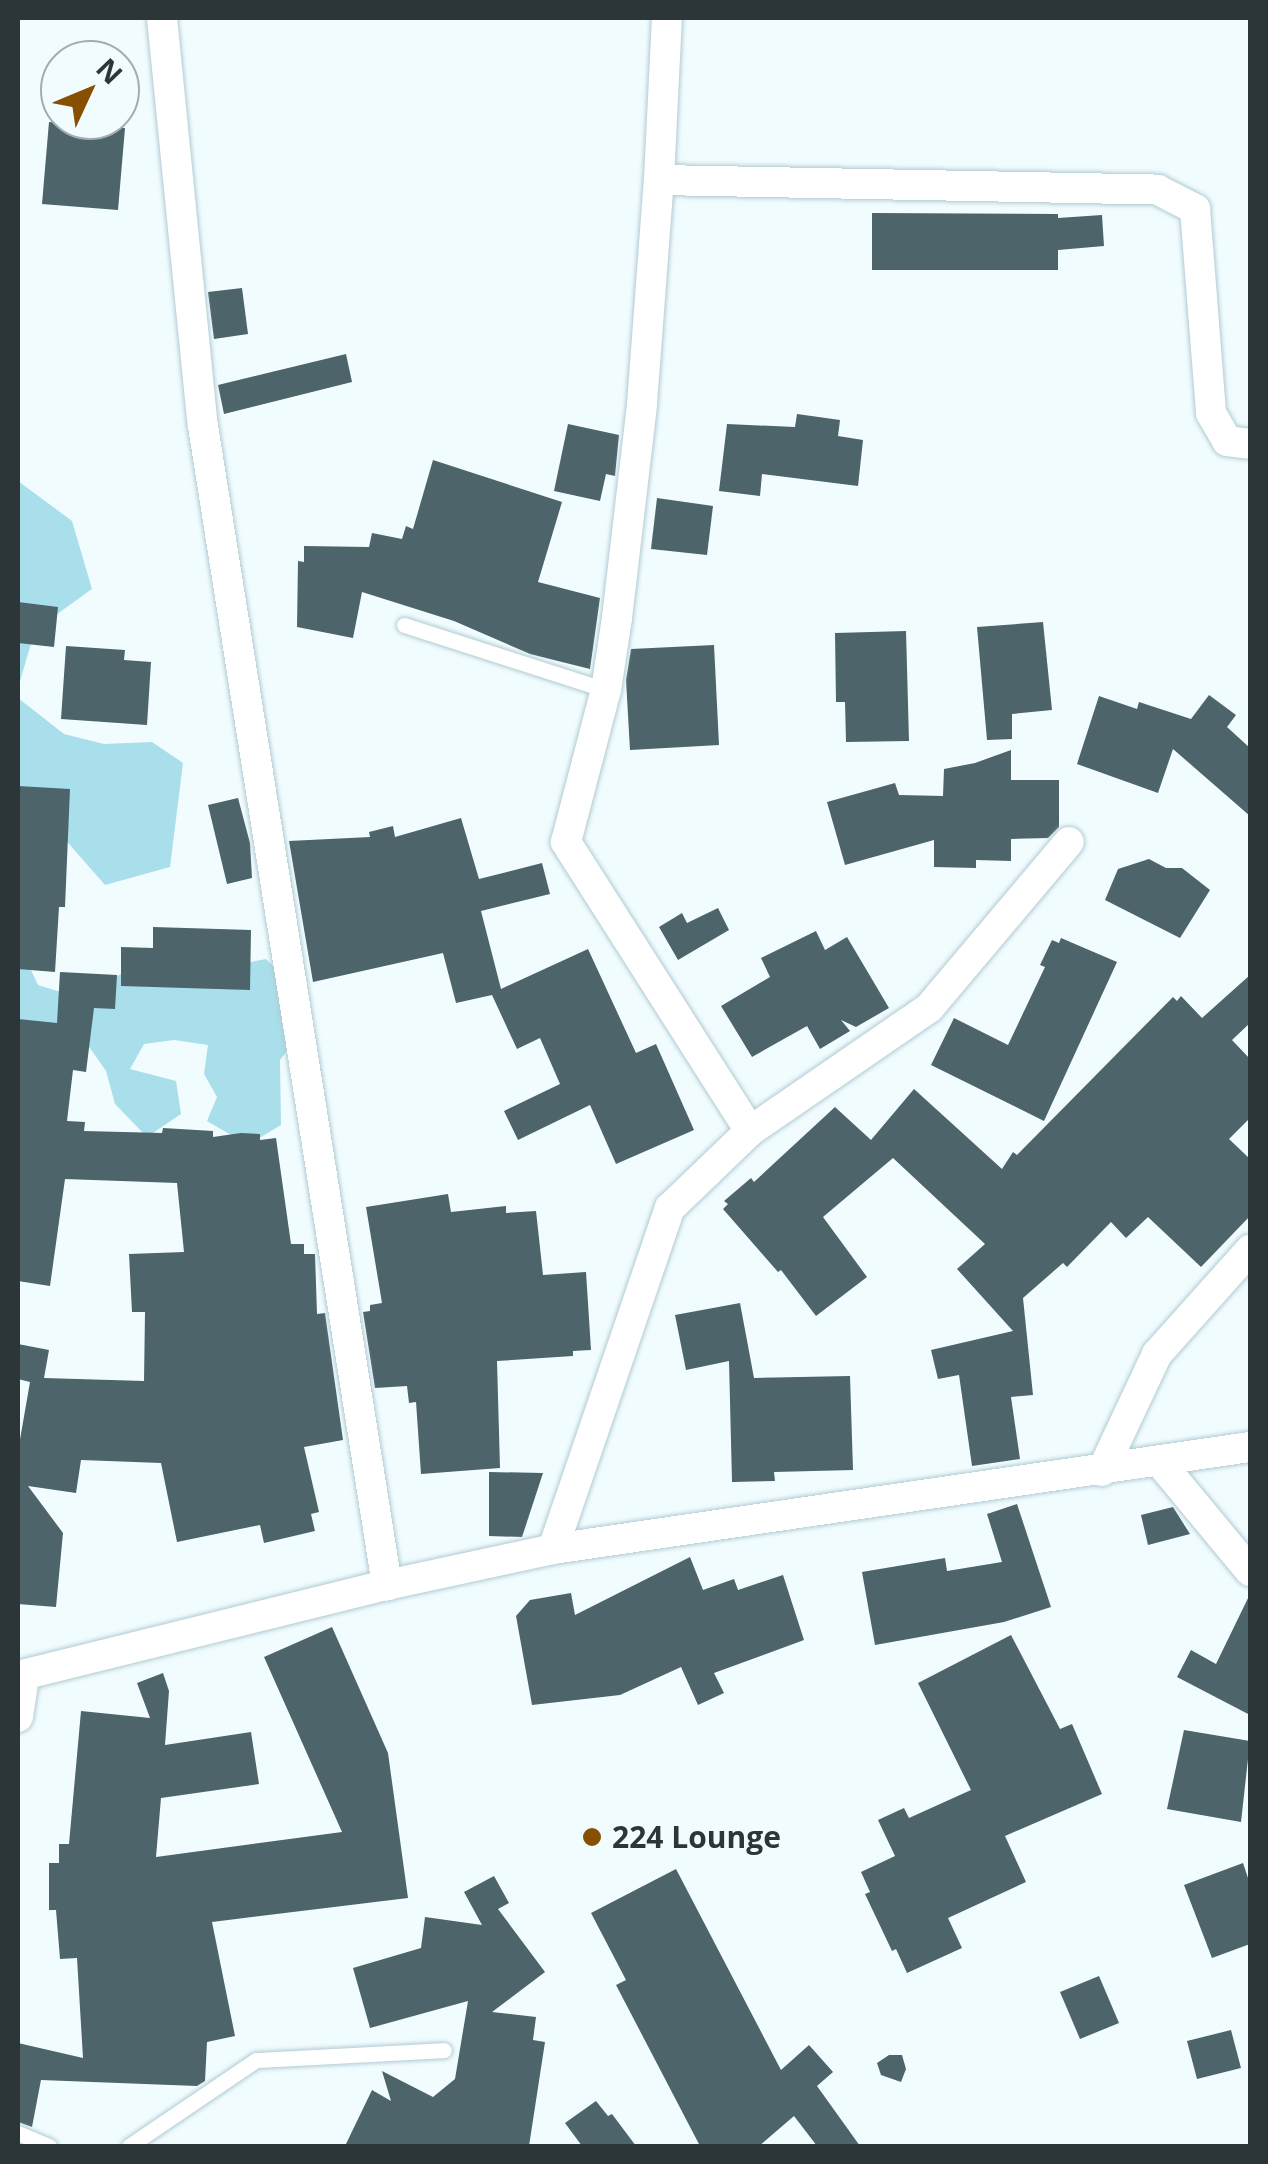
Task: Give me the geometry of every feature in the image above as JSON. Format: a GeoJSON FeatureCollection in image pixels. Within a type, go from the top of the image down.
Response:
{"type":"FeatureCollection","features":[{"type":"Feature","properties":{"kind":"street"},"geometry":{"type":"LineString","coordinates":[[162,18],[203,426],[387,1584]]}},
{"type":"Feature","properties":{"kind":"street"},"geometry":{"type":"LineString","coordinates":[[667,18],[642,404],[606,690],[566,842],[750,1131]]}},
{"type":"Feature","properties":{"kind":"street"},"geometry":{"type":"LineString","coordinates":[[659,180],[1158,190],[1195,209],[1211,413],[1228,441],[1250,444]]}},
{"type":"Feature","properties":{"kind":"street"},"geometry":{"type":"LineString","coordinates":[[553,1550],[670,1208],[750,1131],[929,1008],[1069,842]]}},
{"type":"Feature","properties":{"kind":"street"},"geometry":{"type":"LineString","coordinates":[[1102,1471],[1157,1354],[1250,1250]]}},
{"type":"Feature","properties":{"kind":"street"},"geometry":{"type":"LineString","coordinates":[[18,1717],[21,1676],[387,1584],[553,1550],[1250,1447]]}},
{"type":"Feature","properties":{"kind":"street"},"geometry":{"type":"LineString","coordinates":[[1159,1462],[1250,1571]]}},
{"type":"Feature","properties":{"kind":"lane"},"geometry":{"type":"LineString","coordinates":[[404,625],[606,690]]}},
{"type":"Feature","properties":{"kind":"lane"},"geometry":{"type":"LineString","coordinates":[[129,2146],[256,2060],[444,2050]]}},
{"type":"Feature","properties":{"kind":"lane"},"geometry":{"type":"LineString","coordinates":[[18,2133],[50,2146]]}},
{"type":"Feature","properties":{"kind":"shaded area"},"geometry":{"type":"Polygon","coordinates":[[[18,481],[72,521],[92,589],[35,630],[18,688],[18,481]]]}},
{"type":"Feature","properties":{"kind":"shaded area"},"geometry":{"type":"Polygon","coordinates":[[[18,698],[64,734],[104,744],[152,742],[183,763],[170,867],[105,885],[55,828],[18,815],[18,698]]]}},
{"type":"Feature","properties":{"kind":"shaded area"},"geometry":{"type":"Polygon","coordinates":[[[18,957],[25,957],[38,985],[74,996],[130,970],[193,973],[266,959],[303,994],[307,1025],[280,1060],[281,1125],[248,1145],[207,1121],[217,1097],[204,1074],[208,1045],[174,1040],[144,1044],[130,1069],[176,1081],[181,1114],[147,1137],[115,1104],[106,1071],[71,1021],[18,1046],[18,957]]]}},
{"type":"Feature","properties":{"kind":"building"},"geometry":{"type":"Polygon","coordinates":[[[47,140],[124,140],[118,210],[42,204],[47,140]]]}},
{"type":"Feature","properties":{"kind":"building"},"geometry":{"type":"Polygon","coordinates":[[[872,213],[1058,214],[1058,218],[1102,215],[1104,246],[1058,250],[1058,270],[872,270],[872,213]]]}},
{"type":"Feature","properties":{"kind":"building"},"geometry":{"type":"Polygon","coordinates":[[[242,288],[248,334],[214,339],[208,292],[242,288]]]}},
{"type":"Feature","properties":{"kind":"building"},"geometry":{"type":"Polygon","coordinates":[[[346,354],[352,382],[224,414],[218,385],[346,354]]]}},
{"type":"Feature","properties":{"kind":"building"},"geometry":{"type":"Polygon","coordinates":[[[797,414],[840,420],[838,436],[863,440],[858,486],[762,474],[760,496],[719,491],[727,424],[795,427],[797,414]]]}},
{"type":"Feature","properties":{"kind":"building"},"geometry":{"type":"Polygon","coordinates":[[[568,424],[619,435],[615,476],[606,474],[600,501],[554,491],[568,424]]]}},
{"type":"Feature","properties":{"kind":"building"},"geometry":{"type":"Polygon","coordinates":[[[433,460],[562,502],[538,582],[600,598],[590,669],[530,654],[454,621],[362,592],[353,638],[297,627],[298,561],[304,562],[304,546],[369,547],[372,533],[402,539],[406,526],[413,529],[433,460]]]}},
{"type":"Feature","properties":{"kind":"building"},"geometry":{"type":"Polygon","coordinates":[[[657,498],[713,506],[707,555],[651,549],[657,498]]]}},
{"type":"Feature","properties":{"kind":"building"},"geometry":{"type":"Polygon","coordinates":[[[18,602],[58,607],[54,647],[18,643],[18,602]]]}},
{"type":"Feature","properties":{"kind":"building"},"geometry":{"type":"Polygon","coordinates":[[[1043,622],[1052,710],[1012,714],[1012,739],[987,740],[977,627],[1043,622]]]}},
{"type":"Feature","properties":{"kind":"building"},"geometry":{"type":"Polygon","coordinates":[[[906,631],[909,741],[846,742],[845,702],[836,702],[835,633],[906,631]]]}},
{"type":"Feature","properties":{"kind":"building"},"geometry":{"type":"Polygon","coordinates":[[[714,645],[719,745],[630,750],[626,680],[631,649],[714,645]]]}},
{"type":"Feature","properties":{"kind":"building"},"geometry":{"type":"Polygon","coordinates":[[[66,646],[125,650],[124,660],[151,662],[147,725],[61,719],[66,646]]]}},
{"type":"Feature","properties":{"kind":"building"},"geometry":{"type":"Polygon","coordinates":[[[1209,695],[1236,715],[1227,727],[1250,748],[1250,816],[1173,749],[1158,793],[1077,764],[1099,696],[1137,709],[1139,702],[1191,719],[1209,695]]]}},
{"type":"Feature","properties":{"kind":"building"},"geometry":{"type":"Polygon","coordinates":[[[1011,750],[1011,780],[1059,780],[1059,827],[1048,838],[1011,839],[1011,861],[976,860],[976,868],[934,867],[934,840],[845,865],[827,802],[895,783],[899,795],[943,796],[944,769],[1011,750]]]}},
{"type":"Feature","properties":{"kind":"building"},"geometry":{"type":"Polygon","coordinates":[[[18,786],[70,789],[65,907],[59,907],[55,972],[18,969],[18,786]]]}},
{"type":"Feature","properties":{"kind":"building"},"geometry":{"type":"Polygon","coordinates":[[[238,798],[250,843],[252,878],[227,884],[208,805],[238,798]]]}},
{"type":"Feature","properties":{"kind":"building"},"geometry":{"type":"Polygon","coordinates":[[[461,818],[479,879],[542,863],[550,894],[481,911],[501,989],[588,949],[636,1053],[656,1044],[694,1130],[616,1164],[590,1105],[518,1140],[504,1111],[560,1084],[540,1038],[517,1049],[492,995],[456,1003],[443,953],[313,982],[289,841],[370,837],[369,832],[393,826],[395,837],[461,818]]]}},
{"type":"Feature","properties":{"kind":"building"},"geometry":{"type":"Polygon","coordinates":[[[1149,859],[1166,868],[1182,868],[1210,890],[1180,938],[1105,900],[1118,869],[1149,859]]]}},
{"type":"Feature","properties":{"kind":"building"},"geometry":{"type":"Polygon","coordinates":[[[718,908],[729,930],[678,960],[659,927],[682,913],[687,923],[718,908]]]}},
{"type":"Feature","properties":{"kind":"building"},"geometry":{"type":"Polygon","coordinates":[[[153,927],[251,930],[250,990],[121,986],[121,947],[153,948],[153,927]]]}},
{"type":"Feature","properties":{"kind":"building"},"geometry":{"type":"Polygon","coordinates":[[[816,931],[825,950],[847,937],[889,1008],[856,1027],[841,1020],[850,1031],[820,1049],[807,1026],[752,1057],[721,1006],[770,977],[761,958],[816,931]]]}},
{"type":"Feature","properties":{"kind":"building"},"geometry":{"type":"Polygon","coordinates":[[[1061,938],[1117,962],[1044,1121],[931,1065],[954,1018],[1008,1045],[1045,967],[1040,965],[1052,940],[1059,943],[1061,938]]]}},
{"type":"Feature","properties":{"kind":"building"},"geometry":{"type":"Polygon","coordinates":[[[60,972],[117,975],[115,1009],[94,1008],[86,1072],[73,1070],[67,1121],[85,1122],[84,1131],[162,1133],[163,1128],[213,1131],[213,1137],[241,1133],[260,1134],[260,1140],[276,1138],[291,1244],[304,1244],[304,1254],[315,1254],[317,1314],[325,1313],[343,1440],[304,1447],[319,1512],[311,1514],[315,1531],[264,1543],[260,1525],[177,1542],[161,1463],[81,1460],[76,1493],[28,1486],[63,1533],[56,1607],[18,1604],[18,1451],[30,1382],[18,1379],[18,1344],[49,1350],[44,1378],[144,1381],[145,1312],[132,1312],[129,1254],[184,1252],[177,1183],[65,1179],[50,1286],[18,1281],[18,1019],[57,1023],[60,972]]]}},
{"type":"Feature","properties":{"kind":"building"},"geometry":{"type":"Polygon","coordinates":[[[1250,975],[1250,1023],[1232,1040],[1250,1059],[1250,1118],[1229,1139],[1250,1159],[1250,1216],[1201,1267],[1148,1217],[1126,1238],[1111,1222],[1067,1267],[1063,1263],[1023,1298],[1033,1395],[1011,1397],[1020,1459],[972,1466],[959,1375],[938,1379],[931,1350],[1013,1331],[957,1269],[985,1244],[893,1158],[823,1217],[867,1277],[816,1316],[781,1270],[778,1272],[723,1209],[728,1204],[724,1201],[751,1178],[754,1182],[835,1107],[871,1140],[914,1089],[1002,1169],[1013,1152],[1017,1155],[1173,997],[1177,1001],[1181,996],[1202,1018],[1250,975]]]}},
{"type":"Feature","properties":{"kind":"building"},"geometry":{"type":"Polygon","coordinates":[[[448,1194],[451,1212],[506,1206],[506,1213],[536,1211],[543,1275],[586,1272],[591,1350],[573,1351],[573,1356],[497,1361],[500,1468],[421,1474],[416,1402],[409,1403],[407,1386],[375,1388],[363,1312],[370,1311],[370,1305],[382,1303],[366,1207],[448,1194]]]}},
{"type":"Feature","properties":{"kind":"building"},"geometry":{"type":"Polygon","coordinates":[[[740,1303],[754,1378],[850,1376],[853,1470],[774,1472],[775,1481],[732,1482],[729,1361],[686,1370],[675,1315],[740,1303]]]}},
{"type":"Feature","properties":{"kind":"building"},"geometry":{"type":"Polygon","coordinates":[[[489,1472],[543,1473],[522,1537],[489,1536],[489,1472]]]}},
{"type":"Feature","properties":{"kind":"building"},"geometry":{"type":"Polygon","coordinates":[[[1017,1504],[1051,1607],[1004,1622],[875,1645],[862,1572],[945,1558],[947,1571],[1002,1562],[987,1514],[1017,1504]]]}},
{"type":"Feature","properties":{"kind":"building"},"geometry":{"type":"Polygon","coordinates":[[[1173,1507],[1190,1534],[1148,1545],[1141,1515],[1173,1507]]]}},
{"type":"Feature","properties":{"kind":"building"},"geometry":{"type":"Polygon","coordinates":[[[690,1557],[703,1590],[734,1579],[738,1590],[783,1575],[804,1640],[714,1673],[724,1693],[698,1705],[681,1667],[620,1695],[532,1705],[516,1616],[530,1600],[571,1593],[575,1615],[690,1557]]]}},
{"type":"Feature","properties":{"kind":"building"},"geometry":{"type":"Polygon","coordinates":[[[1250,1594],[1250,1715],[1177,1677],[1191,1650],[1216,1664],[1250,1594]]]}},
{"type":"Feature","properties":{"kind":"building"},"geometry":{"type":"Polygon","coordinates":[[[332,1627],[388,1753],[408,1898],[212,1922],[235,2036],[207,2042],[205,2081],[197,2086],[41,2080],[32,2127],[18,2122],[18,2043],[83,2058],[77,1958],[60,1959],[56,1910],[49,1910],[49,1863],[59,1863],[59,1844],[69,1844],[81,1711],[150,1718],[137,1683],[163,1673],[169,1691],[165,1745],[251,1732],[259,1784],[161,1798],[156,1857],[342,1832],[264,1657],[332,1627]]]}},
{"type":"Feature","properties":{"kind":"building"},"geometry":{"type":"Polygon","coordinates":[[[1011,1635],[1060,1729],[1072,1724],[1102,1794],[1005,1836],[1026,1882],[948,1918],[962,1948],[907,1973],[865,1894],[870,1892],[861,1872],[895,1856],[878,1820],[904,1808],[909,1818],[971,1790],[918,1683],[1011,1635]]]}},
{"type":"Feature","properties":{"kind":"building"},"geometry":{"type":"Polygon","coordinates":[[[1184,1730],[1250,1741],[1241,1822],[1167,1809],[1184,1730]]]}},
{"type":"Feature","properties":{"kind":"building"},"geometry":{"type":"Polygon","coordinates":[[[1243,1863],[1250,1884],[1250,1944],[1212,1958],[1184,1885],[1243,1863]]]}},
{"type":"Feature","properties":{"kind":"building"},"geometry":{"type":"Polygon","coordinates":[[[676,1869],[781,2070],[809,2045],[833,2072],[817,2086],[860,2146],[817,2146],[794,2116],[759,2146],[700,2146],[616,1985],[626,1980],[591,1913],[676,1869]]]}},
{"type":"Feature","properties":{"kind":"building"},"geometry":{"type":"Polygon","coordinates":[[[494,1876],[509,1903],[498,1909],[545,1972],[492,2012],[536,2017],[533,2040],[545,2042],[529,2146],[345,2146],[372,2090],[391,2101],[382,2071],[433,2097],[455,2079],[468,2001],[370,2028],[353,1968],[421,1948],[425,1917],[482,1925],[464,1892],[494,1876]]]}},
{"type":"Feature","properties":{"kind":"building"},"geometry":{"type":"Polygon","coordinates":[[[1099,1976],[1119,2023],[1080,2039],[1060,1992],[1099,1976]]]}},
{"type":"Feature","properties":{"kind":"building"},"geometry":{"type":"Polygon","coordinates":[[[1231,2030],[1241,2068],[1197,2079],[1187,2041],[1231,2030]]]}},
{"type":"Feature","properties":{"kind":"building"},"geometry":{"type":"Polygon","coordinates":[[[889,2055],[902,2055],[906,2069],[901,2082],[881,2075],[877,2063],[889,2055]]]}},
{"type":"Feature","properties":{"kind":"building"},"geometry":{"type":"Polygon","coordinates":[[[596,2101],[608,2116],[612,2114],[636,2146],[582,2146],[565,2123],[596,2101]]]}},
{"type":"Feature","properties":{"kind":"place","name":"224 Lounge"},"geometry":{"type":"Point","coordinates":[592,1837]}}]}
